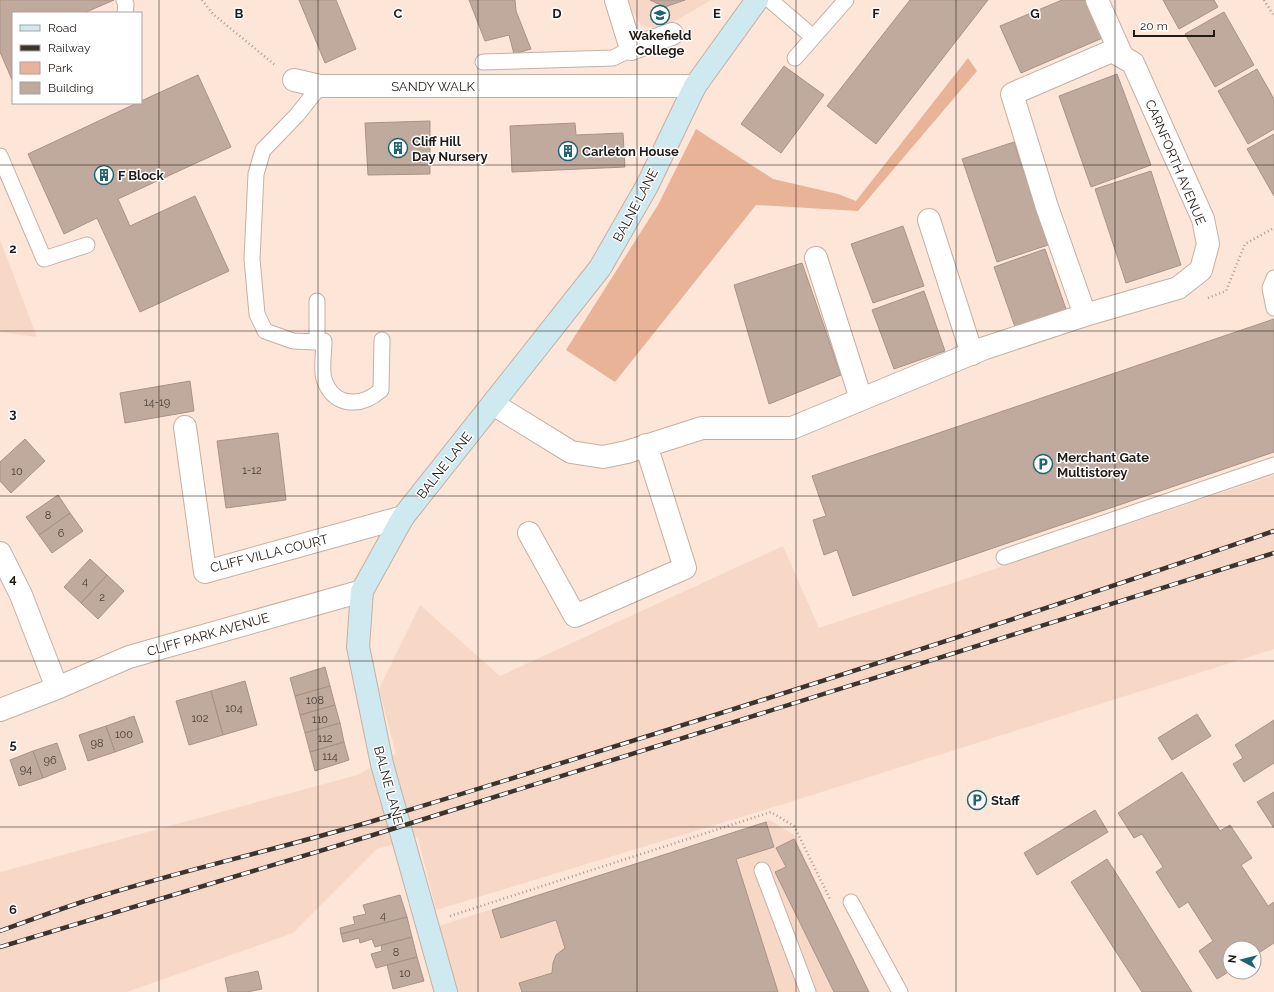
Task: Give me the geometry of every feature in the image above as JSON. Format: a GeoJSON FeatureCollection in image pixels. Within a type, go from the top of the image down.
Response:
{"type":"FeatureCollection","features":[{"type":"Feature","properties":{"kind":"street"},"geometry":{"type":"LineString","coordinates":[[616,0],[631,49],[672,34]]}},
{"type":"Feature","properties":{"kind":"street","name":"BALNE LANE"},"geometry":{"type":"LineString","coordinates":[[446,992],[382,764],[358,647],[362,590],[403,517],[600,268],[647,186],[695,86],[756,0]]}},
{"type":"Feature","properties":{"kind":"street","name":"CARNFORTH AVENUE"},"geometry":{"type":"LineString","coordinates":[[493,404],[571,452],[603,456],[627,452],[702,428],[792,428],[972,354],[1085,315],[1178,288],[1196,276],[1201,270],[1208,244],[1203,219],[1133,63],[1122,56],[1097,0]]}},
{"type":"Feature","properties":{"kind":"street"},"geometry":{"type":"LineString","coordinates":[[1085,315],[1047,207],[1012,94],[1112,50],[1122,56]]}},
{"type":"Feature","properties":{"kind":"street","name":"SANDY WALK"},"geometry":{"type":"LineString","coordinates":[[294,80],[320,86],[695,86]]}},
{"type":"Feature","properties":{"kind":"street"},"geometry":{"type":"LineString","coordinates":[[928,220],[972,354]]}},
{"type":"Feature","properties":{"kind":"street"},"geometry":{"type":"LineString","coordinates":[[816,258],[861,399]]}},
{"type":"Feature","properties":{"kind":"street","name":"CLIFF VILLA COURT"},"geometry":{"type":"LineString","coordinates":[[185,427],[205,572],[403,517]]}},
{"type":"Feature","properties":{"kind":"street"},"geometry":{"type":"LineString","coordinates":[[529,533],[576,616],[685,568],[646,445]]}},
{"type":"Feature","properties":{"kind":"street"},"geometry":{"type":"LineString","coordinates":[[0,553],[21,595],[57,688]]}},
{"type":"Feature","properties":{"kind":"street","name":"CLIFF PARK AVENUE"},"geometry":{"type":"LineString","coordinates":[[0,710],[57,688],[129,657],[362,590]]}},
{"type":"Feature","properties":{"kind":"lane"},"geometry":{"type":"LineString","coordinates":[[124,0],[126,4],[125,12]]}},
{"type":"Feature","properties":{"kind":"lane"},"geometry":{"type":"LineString","coordinates":[[770,0],[813,37]]}},
{"type":"Feature","properties":{"kind":"lane"},"geometry":{"type":"LineString","coordinates":[[795,58],[846,0]]}},
{"type":"Feature","properties":{"kind":"lane"},"geometry":{"type":"LineString","coordinates":[[483,62],[613,58],[631,49]]}},
{"type":"Feature","properties":{"kind":"lane"},"geometry":{"type":"LineString","coordinates":[[316,301],[317,342],[293,341],[265,331],[257,314],[252,259],[256,174],[263,150],[297,115],[320,86]]}},
{"type":"Feature","properties":{"kind":"lane"},"geometry":{"type":"LineString","coordinates":[[0,156],[44,259],[88,245]]}},
{"type":"Feature","properties":{"kind":"lane"},"geometry":{"type":"LineString","coordinates":[[1274,278],[1270,288],[1274,308]]}},
{"type":"Feature","properties":{"kind":"lane"},"geometry":{"type":"LineString","coordinates":[[324,341],[324,377],[326,385],[335,397],[346,401],[361,402],[372,398],[381,390],[382,340]]}},
{"type":"Feature","properties":{"kind":"lane"},"geometry":{"type":"LineString","coordinates":[[1004,557],[1274,465]]}},
{"type":"Feature","properties":{"kind":"lane"},"geometry":{"type":"LineString","coordinates":[[762,870],[808,992]]}},
{"type":"Feature","properties":{"kind":"lane"},"geometry":{"type":"LineString","coordinates":[[851,902],[900,992]]}},
{"type":"Feature","properties":{"kind":"path"},"geometry":{"type":"LineString","coordinates":[[202,0],[213,14],[294,80]]}},
{"type":"Feature","properties":{"kind":"path"},"geometry":{"type":"LineString","coordinates":[[1264,0],[1274,16]]}},
{"type":"Feature","properties":{"kind":"path"},"geometry":{"type":"LineString","coordinates":[[427,923],[522,894],[771,812],[794,826],[831,902]]}},
{"type":"Feature","properties":{"kind":"shaded area","name":"Wakefield College"},"geometry":{"type":"Polygon","coordinates":[[[627,0],[711,0],[677,20],[658,28],[642,26],[631,10],[627,0]]]}},
{"type":"Feature","properties":{"kind":"shaded area"},"geometry":{"type":"Polygon","coordinates":[[[0,240],[37,337],[0,332],[0,240]]]}},
{"type":"Feature","properties":{"kind":"shaded area"},"geometry":{"type":"Polygon","coordinates":[[[1274,475],[1274,649],[774,807],[436,910],[418,837],[377,849],[293,933],[127,992],[0,992],[0,872],[357,775],[396,754],[379,689],[420,605],[500,676],[783,546],[819,628],[1274,475]]]}},
{"type":"Feature","properties":{"kind":"shaded area"},"geometry":{"type":"Polygon","coordinates":[[[770,820],[794,835],[868,992],[446,992],[439,926],[770,820]]]}},
{"type":"Feature","properties":{"kind":"green space"},"geometry":{"type":"Polygon","coordinates":[[[968,58],[977,71],[858,211],[756,205],[615,382],[566,350],[658,205],[696,129],[773,179],[838,194],[856,201],[968,58]]]}},
{"type":"Feature","properties":{"kind":"building"},"geometry":{"type":"Polygon","coordinates":[[[0,0],[114,0],[86,12],[12,12],[12,80],[0,52],[0,0]]]}},
{"type":"Feature","properties":{"kind":"building"},"geometry":{"type":"Polygon","coordinates":[[[299,0],[336,0],[356,49],[325,63],[299,0]]]}},
{"type":"Feature","properties":{"kind":"building"},"geometry":{"type":"Polygon","coordinates":[[[469,0],[515,0],[516,11],[531,49],[514,54],[509,35],[485,41],[469,0]]]}},
{"type":"Feature","properties":{"kind":"building"},"geometry":{"type":"Polygon","coordinates":[[[650,0],[685,0],[665,7],[650,0]]]}},
{"type":"Feature","properties":{"kind":"building"},"geometry":{"type":"Polygon","coordinates":[[[910,0],[988,0],[876,144],[827,106],[910,0]]]}},
{"type":"Feature","properties":{"kind":"building"},"geometry":{"type":"Polygon","coordinates":[[[1062,0],[1089,0],[1105,37],[1021,73],[1000,26],[1062,0]]]}},
{"type":"Feature","properties":{"kind":"building"},"geometry":{"type":"Polygon","coordinates":[[[1163,0],[1214,0],[1218,7],[1179,29],[1163,0]]]}},
{"type":"Feature","properties":{"kind":"building"},"geometry":{"type":"Polygon","coordinates":[[[1224,12],[1254,65],[1215,87],[1185,34],[1224,12]]]}},
{"type":"Feature","properties":{"kind":"building"},"geometry":{"type":"Polygon","coordinates":[[[784,66],[824,95],[781,153],[741,124],[784,66]]]}},
{"type":"Feature","properties":{"kind":"building"},"geometry":{"type":"Polygon","coordinates":[[[1257,69],[1274,99],[1274,129],[1248,144],[1218,91],[1257,69]]]}},
{"type":"Feature","properties":{"kind":"building"},"geometry":{"type":"Polygon","coordinates":[[[1117,74],[1151,165],[1091,187],[1059,96],[1117,74]]]}},
{"type":"Feature","properties":{"kind":"building","name":"F Block"},"geometry":{"type":"Polygon","coordinates":[[[198,75],[231,147],[118,199],[130,226],[195,196],[229,271],[140,312],[97,218],[64,234],[28,154],[135,104],[142,104],[142,101],[198,75]]]}},
{"type":"Feature","properties":{"kind":"building","name":"Cliff Hill Day Nursery"},"geometry":{"type":"Polygon","coordinates":[[[430,121],[430,174],[368,175],[365,123],[430,121]]]}},
{"type":"Feature","properties":{"kind":"building","name":"Carleton House"},"geometry":{"type":"Polygon","coordinates":[[[575,123],[576,135],[623,133],[625,167],[512,172],[510,126],[575,123]]]}},
{"type":"Feature","properties":{"kind":"building"},"geometry":{"type":"Polygon","coordinates":[[[1274,134],[1274,196],[1247,149],[1274,134]]]}},
{"type":"Feature","properties":{"kind":"building"},"geometry":{"type":"Polygon","coordinates":[[[1014,142],[1048,245],[997,262],[962,159],[1014,142]]]}},
{"type":"Feature","properties":{"kind":"building"},"geometry":{"type":"Polygon","coordinates":[[[1151,171],[1181,265],[1126,283],[1095,189],[1151,171]]]}},
{"type":"Feature","properties":{"kind":"building"},"geometry":{"type":"Polygon","coordinates":[[[903,226],[924,286],[873,303],[851,244],[903,226]]]}},
{"type":"Feature","properties":{"kind":"building"},"geometry":{"type":"Polygon","coordinates":[[[1045,249],[1066,309],[1015,327],[994,267],[1045,249]]]}},
{"type":"Feature","properties":{"kind":"building"},"geometry":{"type":"Polygon","coordinates":[[[802,263],[841,375],[769,404],[734,285],[802,263]]]}},
{"type":"Feature","properties":{"kind":"building"},"geometry":{"type":"Polygon","coordinates":[[[924,291],[945,351],[894,369],[872,310],[924,291]]]}},
{"type":"Feature","properties":{"kind":"building","name":"Merchant Gate Multistorey"},"geometry":{"type":"Polygon","coordinates":[[[1274,319],[1274,452],[853,596],[837,550],[824,555],[813,520],[826,516],[812,476],[1274,319]]]}},
{"type":"Feature","properties":{"kind":"building"},"geometry":{"type":"Polygon","coordinates":[[[190,381],[194,411],[125,423],[120,393],[190,381]]]}},
{"type":"Feature","properties":{"kind":"building"},"geometry":{"type":"Polygon","coordinates":[[[278,433],[286,500],[226,508],[217,441],[278,433]]]}},
{"type":"Feature","properties":{"kind":"building"},"geometry":{"type":"Polygon","coordinates":[[[25,439],[45,461],[11,493],[0,481],[0,462],[25,439]]]}},
{"type":"Feature","properties":{"kind":"building"},"geometry":{"type":"Polygon","coordinates":[[[58,495],[70,513],[39,535],[26,517],[58,495]]]}},
{"type":"Feature","properties":{"kind":"building"},"geometry":{"type":"Polygon","coordinates":[[[70,513],[83,531],[52,553],[39,535],[70,513]]]}},
{"type":"Feature","properties":{"kind":"building"},"geometry":{"type":"Polygon","coordinates":[[[90,559],[107,575],[81,603],[64,587],[90,559]]]}},
{"type":"Feature","properties":{"kind":"building"},"geometry":{"type":"Polygon","coordinates":[[[107,575],[124,591],[98,619],[81,603],[107,575]]]}},
{"type":"Feature","properties":{"kind":"building"},"geometry":{"type":"Polygon","coordinates":[[[325,667],[330,686],[295,696],[290,678],[325,667]]]}},
{"type":"Feature","properties":{"kind":"building"},"geometry":{"type":"Polygon","coordinates":[[[245,681],[257,725],[223,735],[211,691],[245,681]]]}},
{"type":"Feature","properties":{"kind":"building"},"geometry":{"type":"Polygon","coordinates":[[[330,686],[335,705],[300,715],[295,696],[330,686]]]}},
{"type":"Feature","properties":{"kind":"building"},"geometry":{"type":"Polygon","coordinates":[[[211,691],[223,735],[189,745],[176,701],[211,691]]]}},
{"type":"Feature","properties":{"kind":"building"},"geometry":{"type":"Polygon","coordinates":[[[335,705],[340,723],[305,733],[300,715],[335,705]]]}},
{"type":"Feature","properties":{"kind":"building"},"geometry":{"type":"Polygon","coordinates":[[[1197,714],[1211,736],[1172,760],[1158,738],[1197,714]]]}},
{"type":"Feature","properties":{"kind":"building"},"geometry":{"type":"Polygon","coordinates":[[[134,716],[143,742],[115,752],[106,726],[134,716]]]}},
{"type":"Feature","properties":{"kind":"building"},"geometry":{"type":"Polygon","coordinates":[[[1274,720],[1274,763],[1244,782],[1233,764],[1243,758],[1235,745],[1274,720]]]}},
{"type":"Feature","properties":{"kind":"building"},"geometry":{"type":"Polygon","coordinates":[[[340,723],[344,742],[310,752],[305,733],[340,723]]]}},
{"type":"Feature","properties":{"kind":"building"},"geometry":{"type":"Polygon","coordinates":[[[106,726],[115,752],[88,761],[79,735],[106,726]]]}},
{"type":"Feature","properties":{"kind":"building"},"geometry":{"type":"Polygon","coordinates":[[[344,742],[349,760],[315,771],[310,752],[344,742]]]}},
{"type":"Feature","properties":{"kind":"building"},"geometry":{"type":"Polygon","coordinates":[[[57,743],[66,769],[43,778],[33,751],[57,743]]]}},
{"type":"Feature","properties":{"kind":"building"},"geometry":{"type":"Polygon","coordinates":[[[33,751],[43,778],[19,786],[10,760],[33,751]]]}},
{"type":"Feature","properties":{"kind":"building"},"geometry":{"type":"Polygon","coordinates":[[[1182,772],[1220,831],[1230,825],[1252,858],[1241,865],[1268,906],[1274,902],[1274,943],[1262,951],[1262,940],[1222,940],[1222,976],[1217,979],[1199,951],[1213,941],[1188,902],[1179,908],[1156,872],[1163,867],[1142,834],[1134,838],[1118,813],[1182,772]]]}},
{"type":"Feature","properties":{"kind":"building"},"geometry":{"type":"Polygon","coordinates":[[[1274,792],[1274,828],[1257,802],[1274,792]]]}},
{"type":"Feature","properties":{"kind":"building"},"geometry":{"type":"Polygon","coordinates":[[[1095,810],[1108,832],[1037,875],[1024,853],[1095,810]]]}},
{"type":"Feature","properties":{"kind":"building"},"geometry":{"type":"Polygon","coordinates":[[[766,822],[774,847],[736,859],[778,992],[522,992],[519,983],[552,973],[556,955],[565,948],[556,920],[501,938],[492,910],[766,822]]]}},
{"type":"Feature","properties":{"kind":"building"},"geometry":{"type":"Polygon","coordinates":[[[794,839],[869,992],[834,992],[775,872],[786,867],[776,848],[794,839]]]}},
{"type":"Feature","properties":{"kind":"building"},"geometry":{"type":"Polygon","coordinates":[[[1107,859],[1192,992],[1142,992],[1071,882],[1107,859]]]}},
{"type":"Feature","properties":{"kind":"building"},"geometry":{"type":"Polygon","coordinates":[[[400,895],[407,917],[341,934],[340,928],[355,924],[353,917],[366,914],[363,905],[400,895]]]}},
{"type":"Feature","properties":{"kind":"building"},"geometry":{"type":"Polygon","coordinates":[[[407,917],[412,937],[375,947],[372,939],[360,943],[359,938],[343,942],[341,934],[407,917]]]}},
{"type":"Feature","properties":{"kind":"building"},"geometry":{"type":"Polygon","coordinates":[[[412,937],[417,957],[376,968],[371,954],[382,951],[381,945],[412,937]]]}},
{"type":"Feature","properties":{"kind":"building"},"geometry":{"type":"Polygon","coordinates":[[[417,957],[424,981],[393,989],[387,965],[417,957]]]}},
{"type":"Feature","properties":{"kind":"building"},"geometry":{"type":"Polygon","coordinates":[[[258,971],[262,989],[247,992],[228,992],[225,978],[258,971]]]}},
{"type":"Feature","properties":{"kind":"railway"},"geometry":{"type":"LineString","coordinates":[[0,931],[101,896],[169,876],[373,821],[712,716],[938,644],[1274,531]]}},
{"type":"Feature","properties":{"kind":"railway"},"geometry":{"type":"LineString","coordinates":[[0,947],[373,835],[1274,553]]}},
{"type":"Feature","properties":{"kind":"place","name":"Wakefield College"},"geometry":{"type":"Point","coordinates":[660,15]}},
{"type":"Feature","properties":{"kind":"place","name":"Cliff Hill Day Nursery"},"geometry":{"type":"Point","coordinates":[398,148]}},
{"type":"Feature","properties":{"kind":"place","name":"Carleton House"},"geometry":{"type":"Point","coordinates":[568,151]}},
{"type":"Feature","properties":{"kind":"place","name":"F Block"},"geometry":{"type":"Point","coordinates":[104,175]}},
{"type":"Feature","properties":{"kind":"place","name":"Merchant Gate Multistorey"},"geometry":{"type":"Point","coordinates":[1043,464]}},
{"type":"Feature","properties":{"kind":"place","name":"Staff"},"geometry":{"type":"Point","coordinates":[977,800]}}]}
